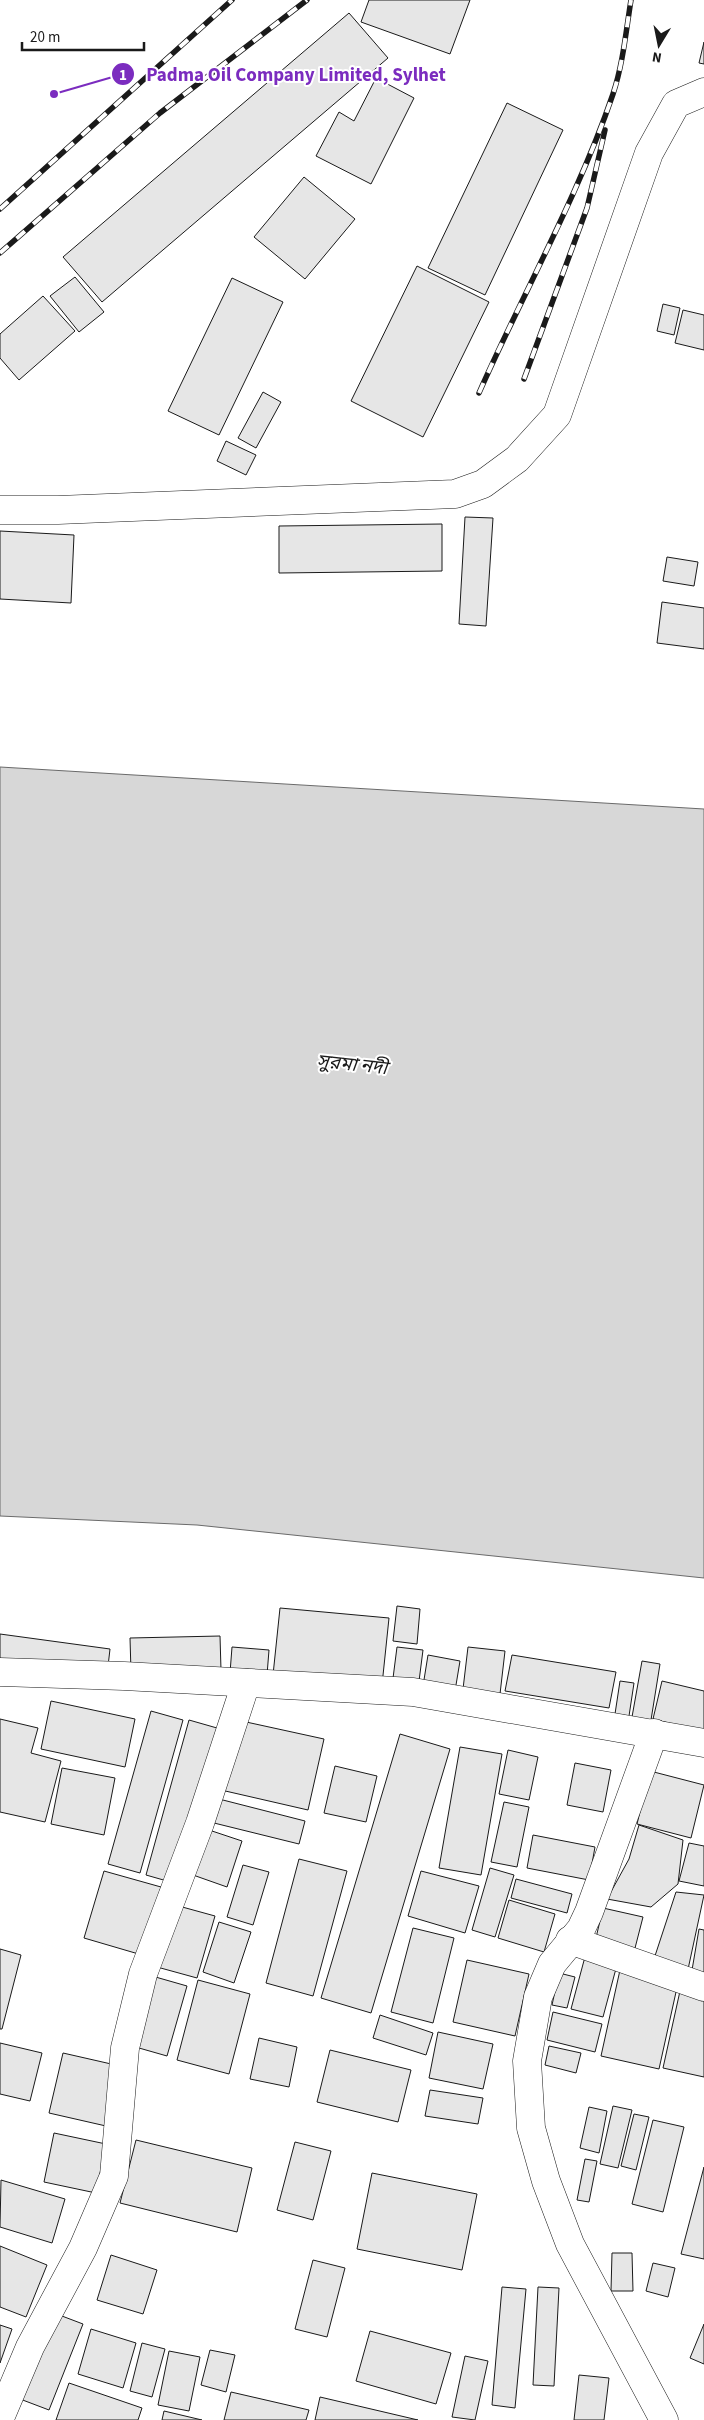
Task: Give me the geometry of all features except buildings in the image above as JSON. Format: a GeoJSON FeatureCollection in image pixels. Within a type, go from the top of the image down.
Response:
{"type":"FeatureCollection","features":[{"type":"Feature","properties":{"kind":"street"},"geometry":{"type":"LineString","coordinates":[[0,510],[58,510],[456,494],[483,484],[517,460],[557,415],[649,153],[676,104],[704,92]]}},
{"type":"Feature","properties":{"kind":"street"},"geometry":{"type":"LineString","coordinates":[[0,1672],[124,1676],[413,1692],[704,1743]]}},
{"type":"Feature","properties":{"kind":"street"},"geometry":{"type":"LineString","coordinates":[[0,2418],[30,2347],[83,2248],[114,2176],[125,2048],[143,1974],[200,1824],[246,1683]]}},
{"type":"Feature","properties":{"kind":"street"},"geometry":{"type":"LineString","coordinates":[[654,1733],[589,1912],[580,1929],[552,1964],[538,1997],[527,2061],[531,2128],[546,2181],[570,2244],[664,2420]]}},
{"type":"Feature","properties":{"kind":"street"},"geometry":{"type":"LineString","coordinates":[[570,1940],[704,1987]]}},
{"type":"Feature","properties":{"kind":"water","name":"সুরমা নদী"},"geometry":{"type":"Polygon","coordinates":[[[0,767],[704,809],[704,1578],[197,1525],[0,1516],[0,767]]]}},
{"type":"Feature","properties":{"kind":"railway"},"geometry":{"type":"LineString","coordinates":[[0,209],[232,0]]}},
{"type":"Feature","properties":{"kind":"railway"},"geometry":{"type":"LineString","coordinates":[[0,253],[160,113],[307,0]]}},
{"type":"Feature","properties":{"kind":"railway"},"geometry":{"type":"LineString","coordinates":[[479,393],[567,208],[599,132],[619,71],[631,0]]}},
{"type":"Feature","properties":{"kind":"railway"},"geometry":{"type":"LineString","coordinates":[[524,379],[587,208],[605,130]]}},
{"type":"Feature","properties":{"kind":"place","name":"Padma Oil Company Limited, Sylhet"},"geometry":{"type":"Point","coordinates":[54,94]}}]}
